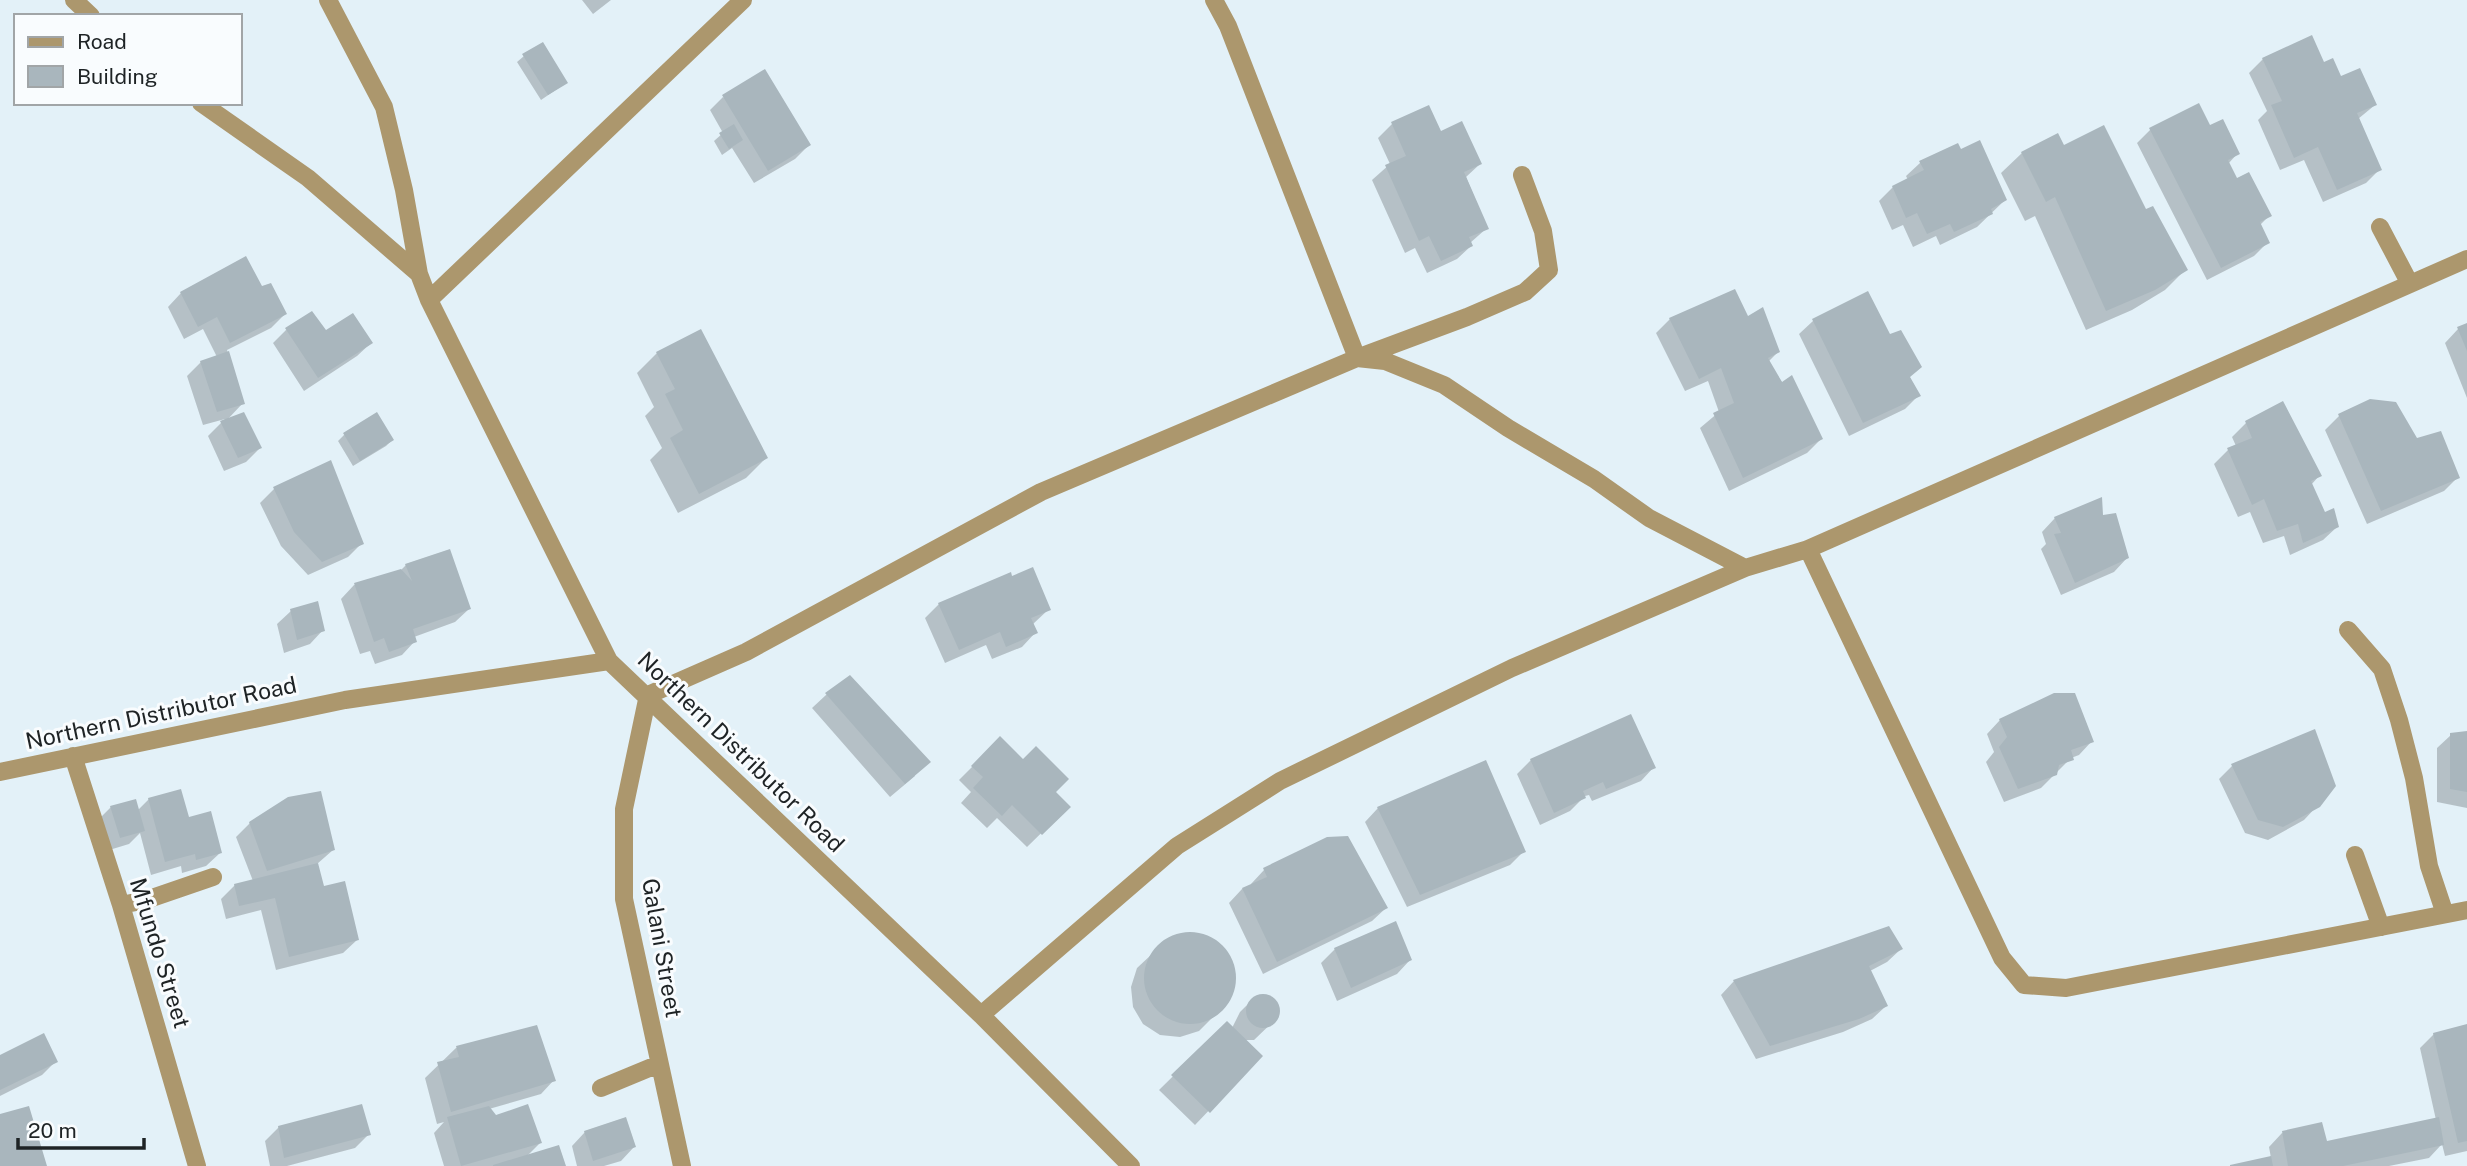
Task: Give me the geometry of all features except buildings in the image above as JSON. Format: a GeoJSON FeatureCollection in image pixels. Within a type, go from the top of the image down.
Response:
{"type":"FeatureCollection","features":[{"type":"Feature","properties":{"kind":"street"},"geometry":{"type":"LineString","coordinates":[[74,0],[90,14]]}},
{"type":"Feature","properties":{"kind":"street"},"geometry":{"type":"LineString","coordinates":[[328,0],[384,107],[404,190],[419,274],[429,300],[609,661]]}},
{"type":"Feature","properties":{"kind":"street"},"geometry":{"type":"LineString","coordinates":[[429,300],[743,0]]}},
{"type":"Feature","properties":{"kind":"street"},"geometry":{"type":"LineString","coordinates":[[1214,0],[1228,26],[1357,358]]}},
{"type":"Feature","properties":{"kind":"street"},"geometry":{"type":"LineString","coordinates":[[204,105],[308,178],[419,274]]}},
{"type":"Feature","properties":{"kind":"street"},"geometry":{"type":"LineString","coordinates":[[648,695],[746,652],[1041,492],[1357,358],[1525,292],[1549,270],[1542,231],[1522,175]]}},
{"type":"Feature","properties":{"kind":"street"},"geometry":{"type":"LineString","coordinates":[[2380,227],[2410,284]]}},
{"type":"Feature","properties":{"kind":"street"},"geometry":{"type":"LineString","coordinates":[[981,1014],[1177,846],[1280,781],[1513,667],[1745,568],[1808,549],[2467,259]]}},
{"type":"Feature","properties":{"kind":"street"},"geometry":{"type":"LineString","coordinates":[[1357,358],[1385,361],[1444,385],[1508,428],[1594,479],[1649,518],[1745,568]]}},
{"type":"Feature","properties":{"kind":"street"},"geometry":{"type":"LineString","coordinates":[[1808,549],[2003,958],[2024,985],[2066,988],[2467,910]]}},
{"type":"Feature","properties":{"kind":"street"},"geometry":{"type":"LineString","coordinates":[[2348,630],[2382,669],[2414,778],[2429,866],[2445,914]]}},
{"type":"Feature","properties":{"kind":"street","name":"Northern Distributor Road"},"geometry":{"type":"LineString","coordinates":[[0,772],[345,700],[609,661],[648,695],[981,1014],[1131,1166]]}},
{"type":"Feature","properties":{"kind":"street","name":"Galani Street"},"geometry":{"type":"LineString","coordinates":[[648,695],[625,809],[624,899],[682,1166]]}},
{"type":"Feature","properties":{"kind":"street","name":"Mfundo Street"},"geometry":{"type":"LineString","coordinates":[[73,756],[121,905],[197,1166]]}},
{"type":"Feature","properties":{"kind":"street"},"geometry":{"type":"LineString","coordinates":[[2355,855],[2381,927]]}},
{"type":"Feature","properties":{"kind":"street"},"geometry":{"type":"LineString","coordinates":[[121,905],[146,900],[213,877]]}},
{"type":"Feature","properties":{"kind":"street"},"geometry":{"type":"LineString","coordinates":[[601,1087],[659,1064]]}}]}
